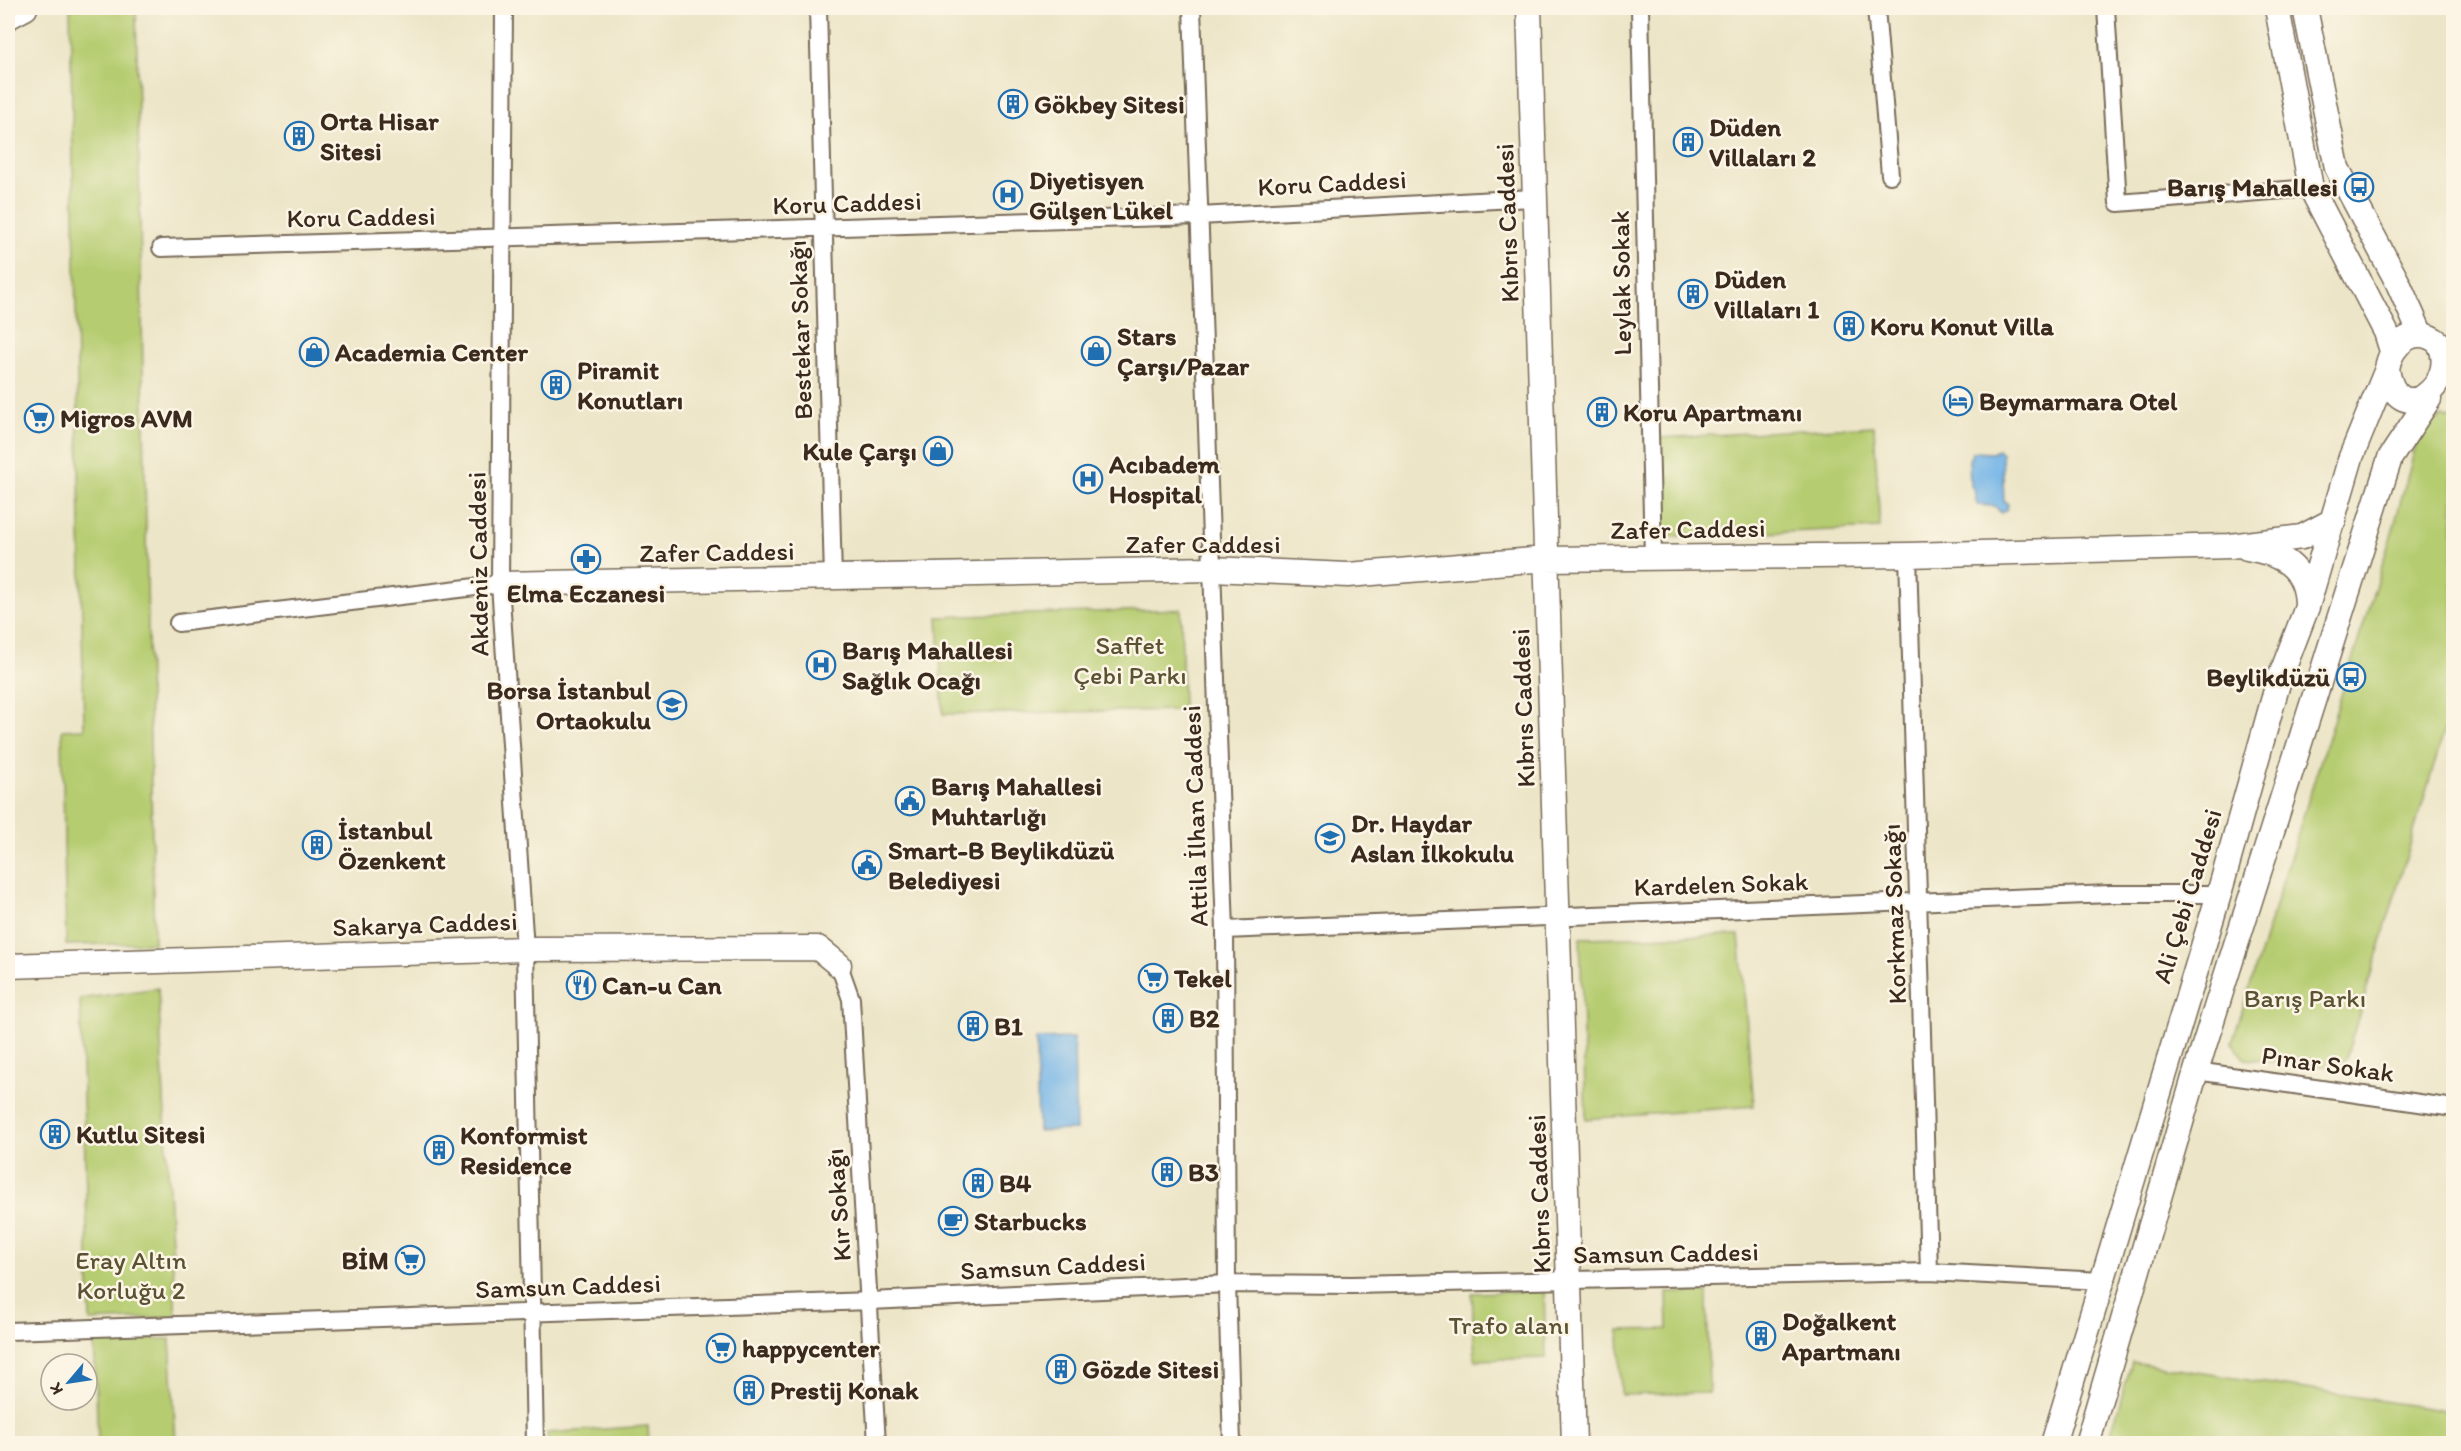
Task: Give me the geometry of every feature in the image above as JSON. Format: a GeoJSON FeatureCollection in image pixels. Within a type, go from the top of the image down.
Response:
{"type":"FeatureCollection","features":[{"type":"Feature","properties":{"kind":"main road"},"geometry":{"type":"LineString","coordinates":[[8,17],[25,8]]}},
{"type":"Feature","properties":{"kind":"main road","name":"Kıbrıs Caddesi"},"geometry":{"type":"LineString","coordinates":[[1529,8],[1571,1281],[1574,1443]]}},
{"type":"Feature","properties":{"kind":"main road"},"geometry":{"type":"LineString","coordinates":[[2277,8],[2311,188],[2386,332],[2392,386],[2408,399],[2440,398]]}},
{"type":"Feature","properties":{"kind":"main road"},"geometry":{"type":"LineString","coordinates":[[2305,8],[2337,168],[2398,283],[2421,335]]}},
{"type":"Feature","properties":{"kind":"main road"},"geometry":{"type":"LineString","coordinates":[[2087,1443],[2196,1071],[2390,458],[2440,398],[2452,372],[2448,347],[2435,339],[2421,335],[2400,342],[2390,360]]}},
{"type":"Feature","properties":{"kind":"main road","name":"Ali Çebi Caddesi"},"geometry":{"type":"LineString","coordinates":[[2053,1443],[2219,894],[2278,683],[2307,607],[2351,457],[2390,360]]}},
{"type":"Feature","properties":{"kind":"main road"},"geometry":{"type":"LineString","coordinates":[[2230,546],[2302,537],[2334,520]]}},
{"type":"Feature","properties":{"kind":"main road"},"geometry":{"type":"LineString","coordinates":[[2230,546],[2263,551],[2295,567],[2304,580],[2307,607]]}},
{"type":"Feature","properties":{"kind":"main road","name":"Zafer Caddesi"},"geometry":{"type":"LineString","coordinates":[[500,584],[832,579],[1212,569],[1348,575],[1546,559],[1908,555],[2230,546]]}},
{"type":"Feature","properties":{"kind":"main road","name":"Sakarya Caddesi"},"geometry":{"type":"LineString","coordinates":[[8,966],[525,949],[818,948],[839,965]]}},
{"type":"Feature","properties":{"kind":"street","name":"Akdeniz Caddesi"},"geometry":{"type":"LineString","coordinates":[[504,8],[505,239],[500,584],[525,949],[536,1443]]}},
{"type":"Feature","properties":{"kind":"street","name":"Bestekar Sokağı"},"geometry":{"type":"LineString","coordinates":[[818,8],[832,579]]}},
{"type":"Feature","properties":{"kind":"street","name":"Attila İlhan Caddesi"},"geometry":{"type":"LineString","coordinates":[[1192,8],[1225,930],[1227,1284],[1232,1443]]}},
{"type":"Feature","properties":{"kind":"street","name":"Leylak Sokak"},"geometry":{"type":"LineString","coordinates":[[1640,8],[1653,558]]}},
{"type":"Feature","properties":{"kind":"street"},"geometry":{"type":"LineString","coordinates":[[1876,8],[1890,175]]}},
{"type":"Feature","properties":{"kind":"street"},"geometry":{"type":"LineString","coordinates":[[2106,8],[2118,203],[2311,188]]}},
{"type":"Feature","properties":{"kind":"street","name":"Koru Caddesi"},"geometry":{"type":"LineString","coordinates":[[160,248],[822,230],[1199,216],[1535,198]]}},
{"type":"Feature","properties":{"kind":"street","name":"Korkmaz Sokağı"},"geometry":{"type":"LineString","coordinates":[[1908,555],[1929,1272]]}},
{"type":"Feature","properties":{"kind":"street","name":"Zafer Caddesi"},"geometry":{"type":"LineString","coordinates":[[178,623],[500,584]]}},
{"type":"Feature","properties":{"kind":"street","name":"Kardelen Sokak"},"geometry":{"type":"LineString","coordinates":[[1225,930],[2110,894],[2219,894]]}},
{"type":"Feature","properties":{"kind":"street","name":"Kır Sokağı"},"geometry":{"type":"LineString","coordinates":[[839,965],[850,999],[877,1443]]}},
{"type":"Feature","properties":{"kind":"street","name":"Pınar Sokak"},"geometry":{"type":"LineString","coordinates":[[2196,1071],[2454,1108]]}},
{"type":"Feature","properties":{"kind":"street","name":"Samsun Caddesi"},"geometry":{"type":"LineString","coordinates":[[8,1331],[533,1313],[1227,1284],[1571,1281],[1929,1272],[2102,1281]]}},
{"type":"Feature","properties":{"kind":"green space"},"geometry":{"type":"Polygon","coordinates":[[[70,8],[136,8],[154,943],[66,945],[62,730],[84,729],[70,8]]]}},
{"type":"Feature","properties":{"kind":"green space","name":"Barış Parkı"},"geometry":{"type":"Polygon","coordinates":[[[2442,416],[2453,419],[2453,702],[2343,1068],[2246,1059],[2232,1043],[2393,530],[2420,430],[2442,416]]]}},
{"type":"Feature","properties":{"kind":"green space"},"geometry":{"type":"Polygon","coordinates":[[[1874,426],[1880,528],[1664,537],[1659,438],[1874,426]]]}},
{"type":"Feature","properties":{"kind":"green space","name":"Saffet Çebi Parkı"},"geometry":{"type":"Polygon","coordinates":[[[1181,609],[1183,710],[943,714],[938,617],[1181,609]]]}},
{"type":"Feature","properties":{"kind":"green space"},"geometry":{"type":"Polygon","coordinates":[[[1739,935],[1754,1106],[1586,1119],[1580,938],[1739,935]]]}},
{"type":"Feature","properties":{"kind":"green space","name":"Eray Altın Korluğu 2"},"geometry":{"type":"Polygon","coordinates":[[[158,988],[176,1317],[90,1321],[80,999],[158,988]]]}},
{"type":"Feature","properties":{"kind":"green space","name":"Trafo alanı"},"geometry":{"type":"Polygon","coordinates":[[[1544,1291],[1546,1358],[1475,1360],[1472,1293],[1544,1291]]]}},
{"type":"Feature","properties":{"kind":"green space"},"geometry":{"type":"Polygon","coordinates":[[[1707,1292],[1709,1393],[1621,1395],[1619,1330],[1668,1329],[1667,1293],[1707,1292]]]}},
{"type":"Feature","properties":{"kind":"green space"},"geometry":{"type":"Polygon","coordinates":[[[94,1339],[170,1339],[176,1443],[98,1443],[99,1352],[94,1352],[94,1339]]]}},
{"type":"Feature","properties":{"kind":"green space"},"geometry":{"type":"Polygon","coordinates":[[[2132,1362],[2453,1412],[2453,1443],[2108,1443],[2132,1362]]]}},
{"type":"Feature","properties":{"kind":"green space"},"geometry":{"type":"Polygon","coordinates":[[[648,1426],[649,1443],[548,1443],[547,1433],[648,1426]]]}},
{"type":"Feature","properties":{"kind":"water"},"geometry":{"type":"Polygon","coordinates":[[[1998,450],[2002,454],[2004,501],[2008,504],[2007,509],[2001,513],[1995,506],[1977,505],[1974,489],[1970,485],[1969,460],[1973,452],[1992,453],[1998,450]]]}},
{"type":"Feature","properties":{"kind":"water"},"geometry":{"type":"Polygon","coordinates":[[[1074,1038],[1076,1130],[1038,1131],[1036,1039],[1074,1038]]]}},
{"type":"Feature","properties":{"kind":"place","name":"Gökbey Sitesi"},"geometry":{"type":"Point","coordinates":[1013,104]}},
{"type":"Feature","properties":{"kind":"place","name":"Orta Hisar Sitesi"},"geometry":{"type":"Point","coordinates":[299,136]}},
{"type":"Feature","properties":{"kind":"place","name":"Düden Villaları 2"},"geometry":{"type":"Point","coordinates":[1688,142]}},
{"type":"Feature","properties":{"kind":"place","name":"Barış Mahallesi"},"geometry":{"type":"Point","coordinates":[2359,187]}},
{"type":"Feature","properties":{"kind":"place","name":"Diyetisyen Gülşen Lükel"},"geometry":{"type":"Point","coordinates":[1008,195]}},
{"type":"Feature","properties":{"kind":"place","name":"Düden Villaları 1"},"geometry":{"type":"Point","coordinates":[1693,294]}},
{"type":"Feature","properties":{"kind":"place","name":"Koru Konut Villa"},"geometry":{"type":"Point","coordinates":[1849,326]}},
{"type":"Feature","properties":{"kind":"place","name":"Stars Çarşı/Pazar"},"geometry":{"type":"Point","coordinates":[1096,351]}},
{"type":"Feature","properties":{"kind":"place","name":"Academia Center"},"geometry":{"type":"Point","coordinates":[314,352]}},
{"type":"Feature","properties":{"kind":"place","name":"Piramit Konutları"},"geometry":{"type":"Point","coordinates":[556,385]}},
{"type":"Feature","properties":{"kind":"place","name":"Beymarmara Otel"},"geometry":{"type":"Point","coordinates":[1958,401]}},
{"type":"Feature","properties":{"kind":"place","name":"Koru Apartmanı"},"geometry":{"type":"Point","coordinates":[1602,412]}},
{"type":"Feature","properties":{"kind":"place","name":"Migros AVM"},"geometry":{"type":"Point","coordinates":[39,418]}},
{"type":"Feature","properties":{"kind":"place","name":"Kule Çarşı"},"geometry":{"type":"Point","coordinates":[938,451]}},
{"type":"Feature","properties":{"kind":"place","name":"Acıbadem Hospital"},"geometry":{"type":"Point","coordinates":[1088,479]}},
{"type":"Feature","properties":{"kind":"place","name":"Elma Eczanesi"},"geometry":{"type":"Point","coordinates":[586,559]}},
{"type":"Feature","properties":{"kind":"place","name":"Barış Mahallesi Sağlık Ocağı"},"geometry":{"type":"Point","coordinates":[821,665]}},
{"type":"Feature","properties":{"kind":"place","name":"Beylikdüzü"},"geometry":{"type":"Point","coordinates":[2351,677]}},
{"type":"Feature","properties":{"kind":"place","name":"Borsa İstanbul Ortaokulu"},"geometry":{"type":"Point","coordinates":[672,705]}},
{"type":"Feature","properties":{"kind":"place","name":"Barış Mahallesi Muhtarlığı"},"geometry":{"type":"Point","coordinates":[910,801]}},
{"type":"Feature","properties":{"kind":"place","name":"Dr. Haydar Aslan İlkokulu"},"geometry":{"type":"Point","coordinates":[1330,838]}},
{"type":"Feature","properties":{"kind":"place","name":"İstanbul Özenkent"},"geometry":{"type":"Point","coordinates":[317,845]}},
{"type":"Feature","properties":{"kind":"place","name":"Smart-B Beylikdüzü Belediyesi"},"geometry":{"type":"Point","coordinates":[867,865]}},
{"type":"Feature","properties":{"kind":"place","name":"Tekel"},"geometry":{"type":"Point","coordinates":[1153,978]}},
{"type":"Feature","properties":{"kind":"place","name":"Can-u Can"},"geometry":{"type":"Point","coordinates":[581,985]}},
{"type":"Feature","properties":{"kind":"place","name":"B2"},"geometry":{"type":"Point","coordinates":[1168,1018]}},
{"type":"Feature","properties":{"kind":"place","name":"B1"},"geometry":{"type":"Point","coordinates":[973,1026]}},
{"type":"Feature","properties":{"kind":"place","name":"Kutlu Sitesi"},"geometry":{"type":"Point","coordinates":[55,1134]}},
{"type":"Feature","properties":{"kind":"place","name":"Konformist Residence"},"geometry":{"type":"Point","coordinates":[439,1150]}},
{"type":"Feature","properties":{"kind":"place","name":"B3"},"geometry":{"type":"Point","coordinates":[1167,1172]}},
{"type":"Feature","properties":{"kind":"place","name":"B4"},"geometry":{"type":"Point","coordinates":[978,1183]}},
{"type":"Feature","properties":{"kind":"place","name":"Starbucks"},"geometry":{"type":"Point","coordinates":[953,1221]}},
{"type":"Feature","properties":{"kind":"place","name":"BİM"},"geometry":{"type":"Point","coordinates":[410,1260]}},
{"type":"Feature","properties":{"kind":"place","name":"Doğalkent Apartmanı"},"geometry":{"type":"Point","coordinates":[1761,1336]}},
{"type":"Feature","properties":{"kind":"place","name":"happycenter"},"geometry":{"type":"Point","coordinates":[721,1348]}},
{"type":"Feature","properties":{"kind":"place","name":"Gözde Sitesi"},"geometry":{"type":"Point","coordinates":[1061,1369]}},
{"type":"Feature","properties":{"kind":"place","name":"Prestij Konak"},"geometry":{"type":"Point","coordinates":[749,1390]}}]}
